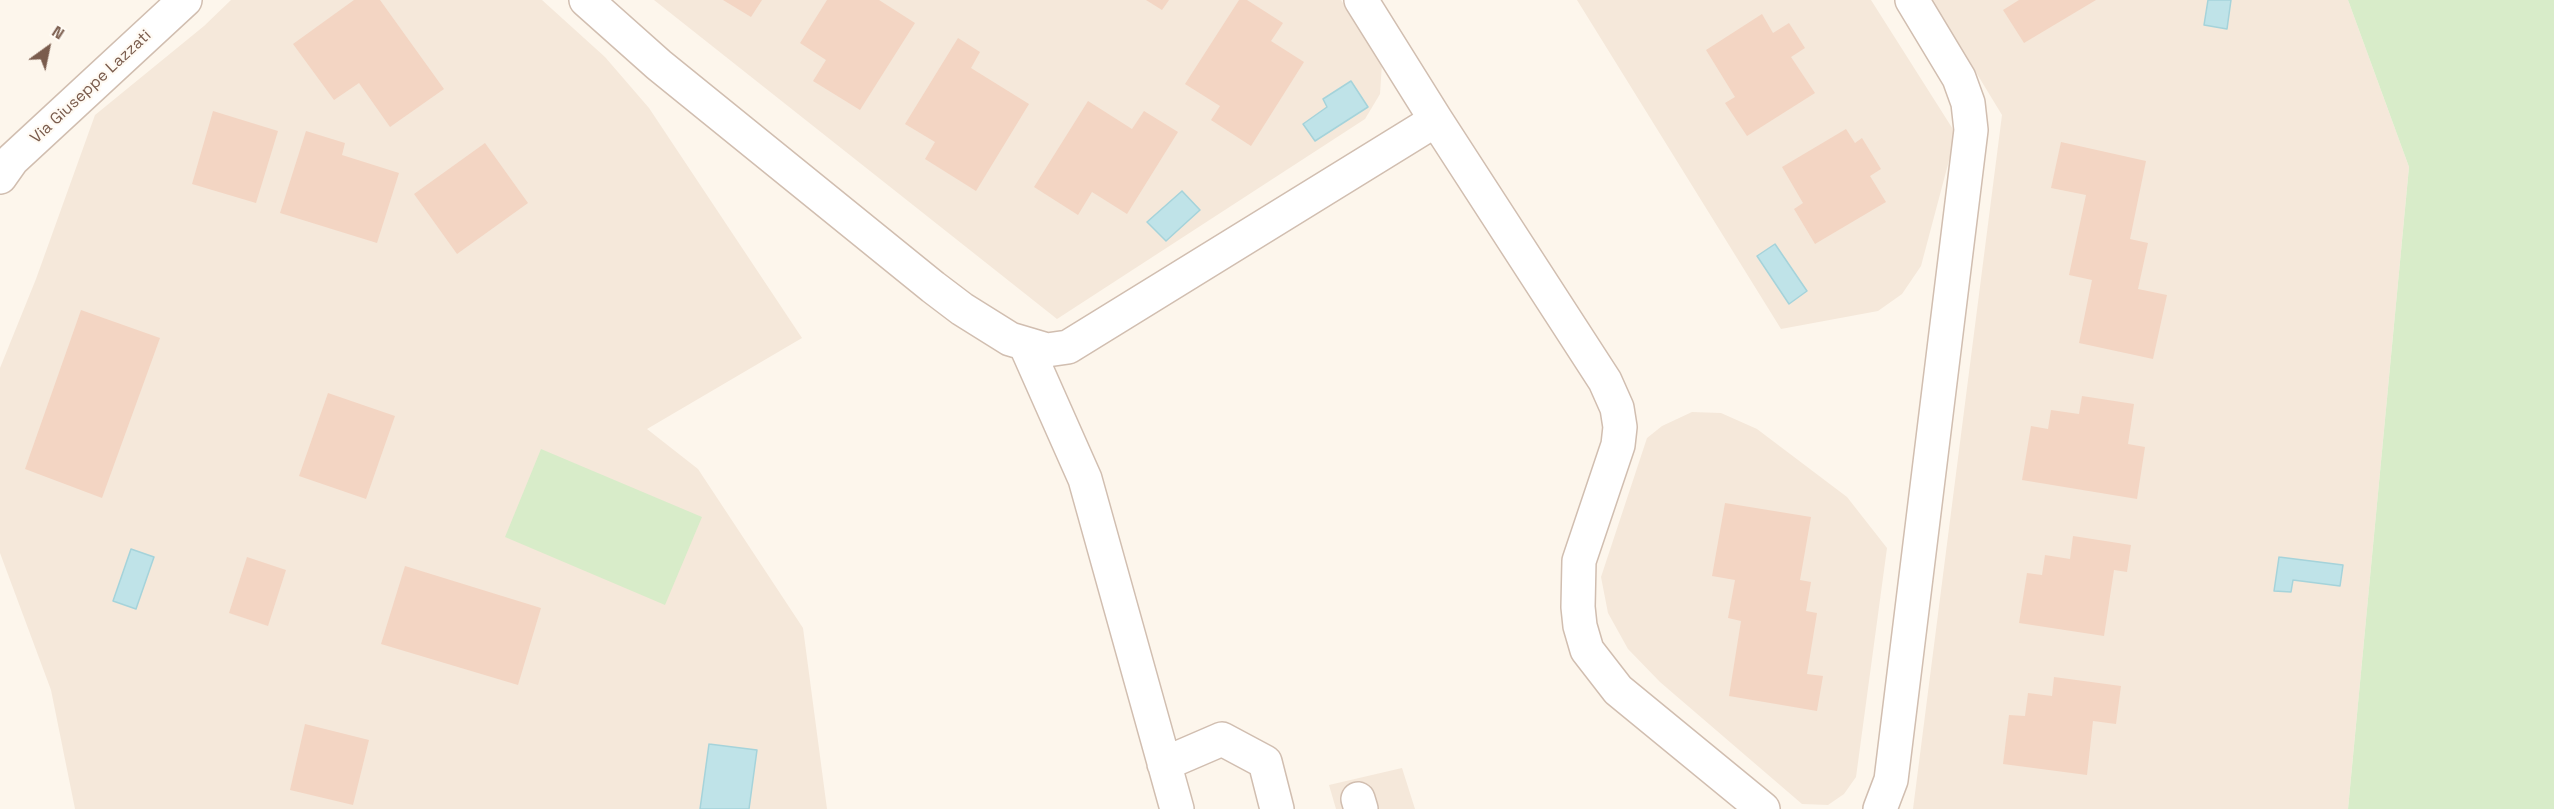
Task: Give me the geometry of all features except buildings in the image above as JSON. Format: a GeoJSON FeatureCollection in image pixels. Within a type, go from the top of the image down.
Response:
{"type":"FeatureCollection","features":[{"type":"Feature","properties":{"kind":"street","name":"Via Giuseppe Lazzati"},"geometry":{"type":"LineString","coordinates":[[0,177],[12,160],[185,0]]}},
{"type":"Feature","properties":{"kind":"street"},"geometry":{"type":"LineString","coordinates":[[586,0],[659,64],[933,287],[986,325],[1026,345],[1047,351],[1068,347],[1436,120]]}},
{"type":"Feature","properties":{"kind":"street"},"geometry":{"type":"LineString","coordinates":[[1361,0],[1605,381],[1617,408],[1620,427],[1618,445],[1579,561],[1578,607],[1580,626],[1587,650],[1618,690],[1763,809]]}},
{"type":"Feature","properties":{"kind":"street"},"geometry":{"type":"LineString","coordinates":[[1880,809],[1891,780],[1971,130],[1968,103],[1959,78],[1912,0]]}},
{"type":"Feature","properties":{"kind":"street"},"geometry":{"type":"LineString","coordinates":[[1026,345],[1085,479],[1177,809]]}},
{"type":"Feature","properties":{"kind":"street"},"geometry":{"type":"LineString","coordinates":[[1164,764],[1221,739],[1265,762],[1277,809]]}},
{"type":"Feature","properties":{"kind":"shaded area"},"geometry":{"type":"Polygon","coordinates":[[[231,0],[542,0],[605,57],[649,108],[802,338],[647,429],[698,469],[803,628],[827,809],[75,809],[51,690],[0,553],[0,368],[36,279],[95,115],[204,26],[231,0]]]}},
{"type":"Feature","properties":{"kind":"shaded area"},"geometry":{"type":"Polygon","coordinates":[[[654,0],[1341,0],[1382,63],[1380,94],[1365,119],[1057,319],[654,0]]]}},
{"type":"Feature","properties":{"kind":"shaded area"},"geometry":{"type":"Polygon","coordinates":[[[1577,0],[1871,0],[1956,134],[1921,266],[1902,294],[1878,311],[1781,329],[1577,0]]]}},
{"type":"Feature","properties":{"kind":"shaded area"},"geometry":{"type":"Polygon","coordinates":[[[1932,0],[2348,0],[2409,167],[2348,809],[1913,809],[2002,115],[1932,0]]]}},
{"type":"Feature","properties":{"kind":"shaded area"},"geometry":{"type":"Polygon","coordinates":[[[1692,412],[1721,413],[1757,429],[1847,497],[1887,548],[1856,777],[1844,794],[1828,805],[1802,804],[1660,682],[1628,649],[1608,613],[1601,577],[1647,438],[1662,426],[1692,412]]]}},
{"type":"Feature","properties":{"kind":"shaded area"},"geometry":{"type":"Polygon","coordinates":[[[1402,768],[1415,809],[1336,809],[1329,785],[1402,768]]]}},
{"type":"Feature","properties":{"kind":"green space"},"geometry":{"type":"Polygon","coordinates":[[[2348,0],[2554,0],[2554,809],[2348,809],[2409,167],[2348,0]]]}},
{"type":"Feature","properties":{"kind":"green space"},"geometry":{"type":"Polygon","coordinates":[[[541,449],[702,517],[665,605],[505,537],[541,449]]]}},
{"type":"Feature","properties":{"kind":"water"},"geometry":{"type":"Polygon","coordinates":[[[2208,0],[2231,0],[2227,29],[2204,25],[2208,0]]]}},
{"type":"Feature","properties":{"kind":"water"},"geometry":{"type":"Polygon","coordinates":[[[1351,81],[1368,107],[1315,141],[1303,124],[1327,107],[1323,99],[1351,81]]]}},
{"type":"Feature","properties":{"kind":"water"},"geometry":{"type":"Polygon","coordinates":[[[1182,191],[1200,210],[1166,241],[1147,222],[1182,191]]]}},
{"type":"Feature","properties":{"kind":"water"},"geometry":{"type":"Polygon","coordinates":[[[1775,244],[1807,291],[1789,304],[1757,256],[1775,244]]]}},
{"type":"Feature","properties":{"kind":"water"},"geometry":{"type":"Polygon","coordinates":[[[131,549],[154,557],[136,609],[113,601],[131,549]]]}},
{"type":"Feature","properties":{"kind":"water"},"geometry":{"type":"Polygon","coordinates":[[[2279,557],[2343,565],[2340,586],[2293,580],[2291,592],[2274,591],[2279,557]]]}},
{"type":"Feature","properties":{"kind":"water"},"geometry":{"type":"Polygon","coordinates":[[[709,744],[757,750],[749,809],[700,809],[709,744]]]}}]}
